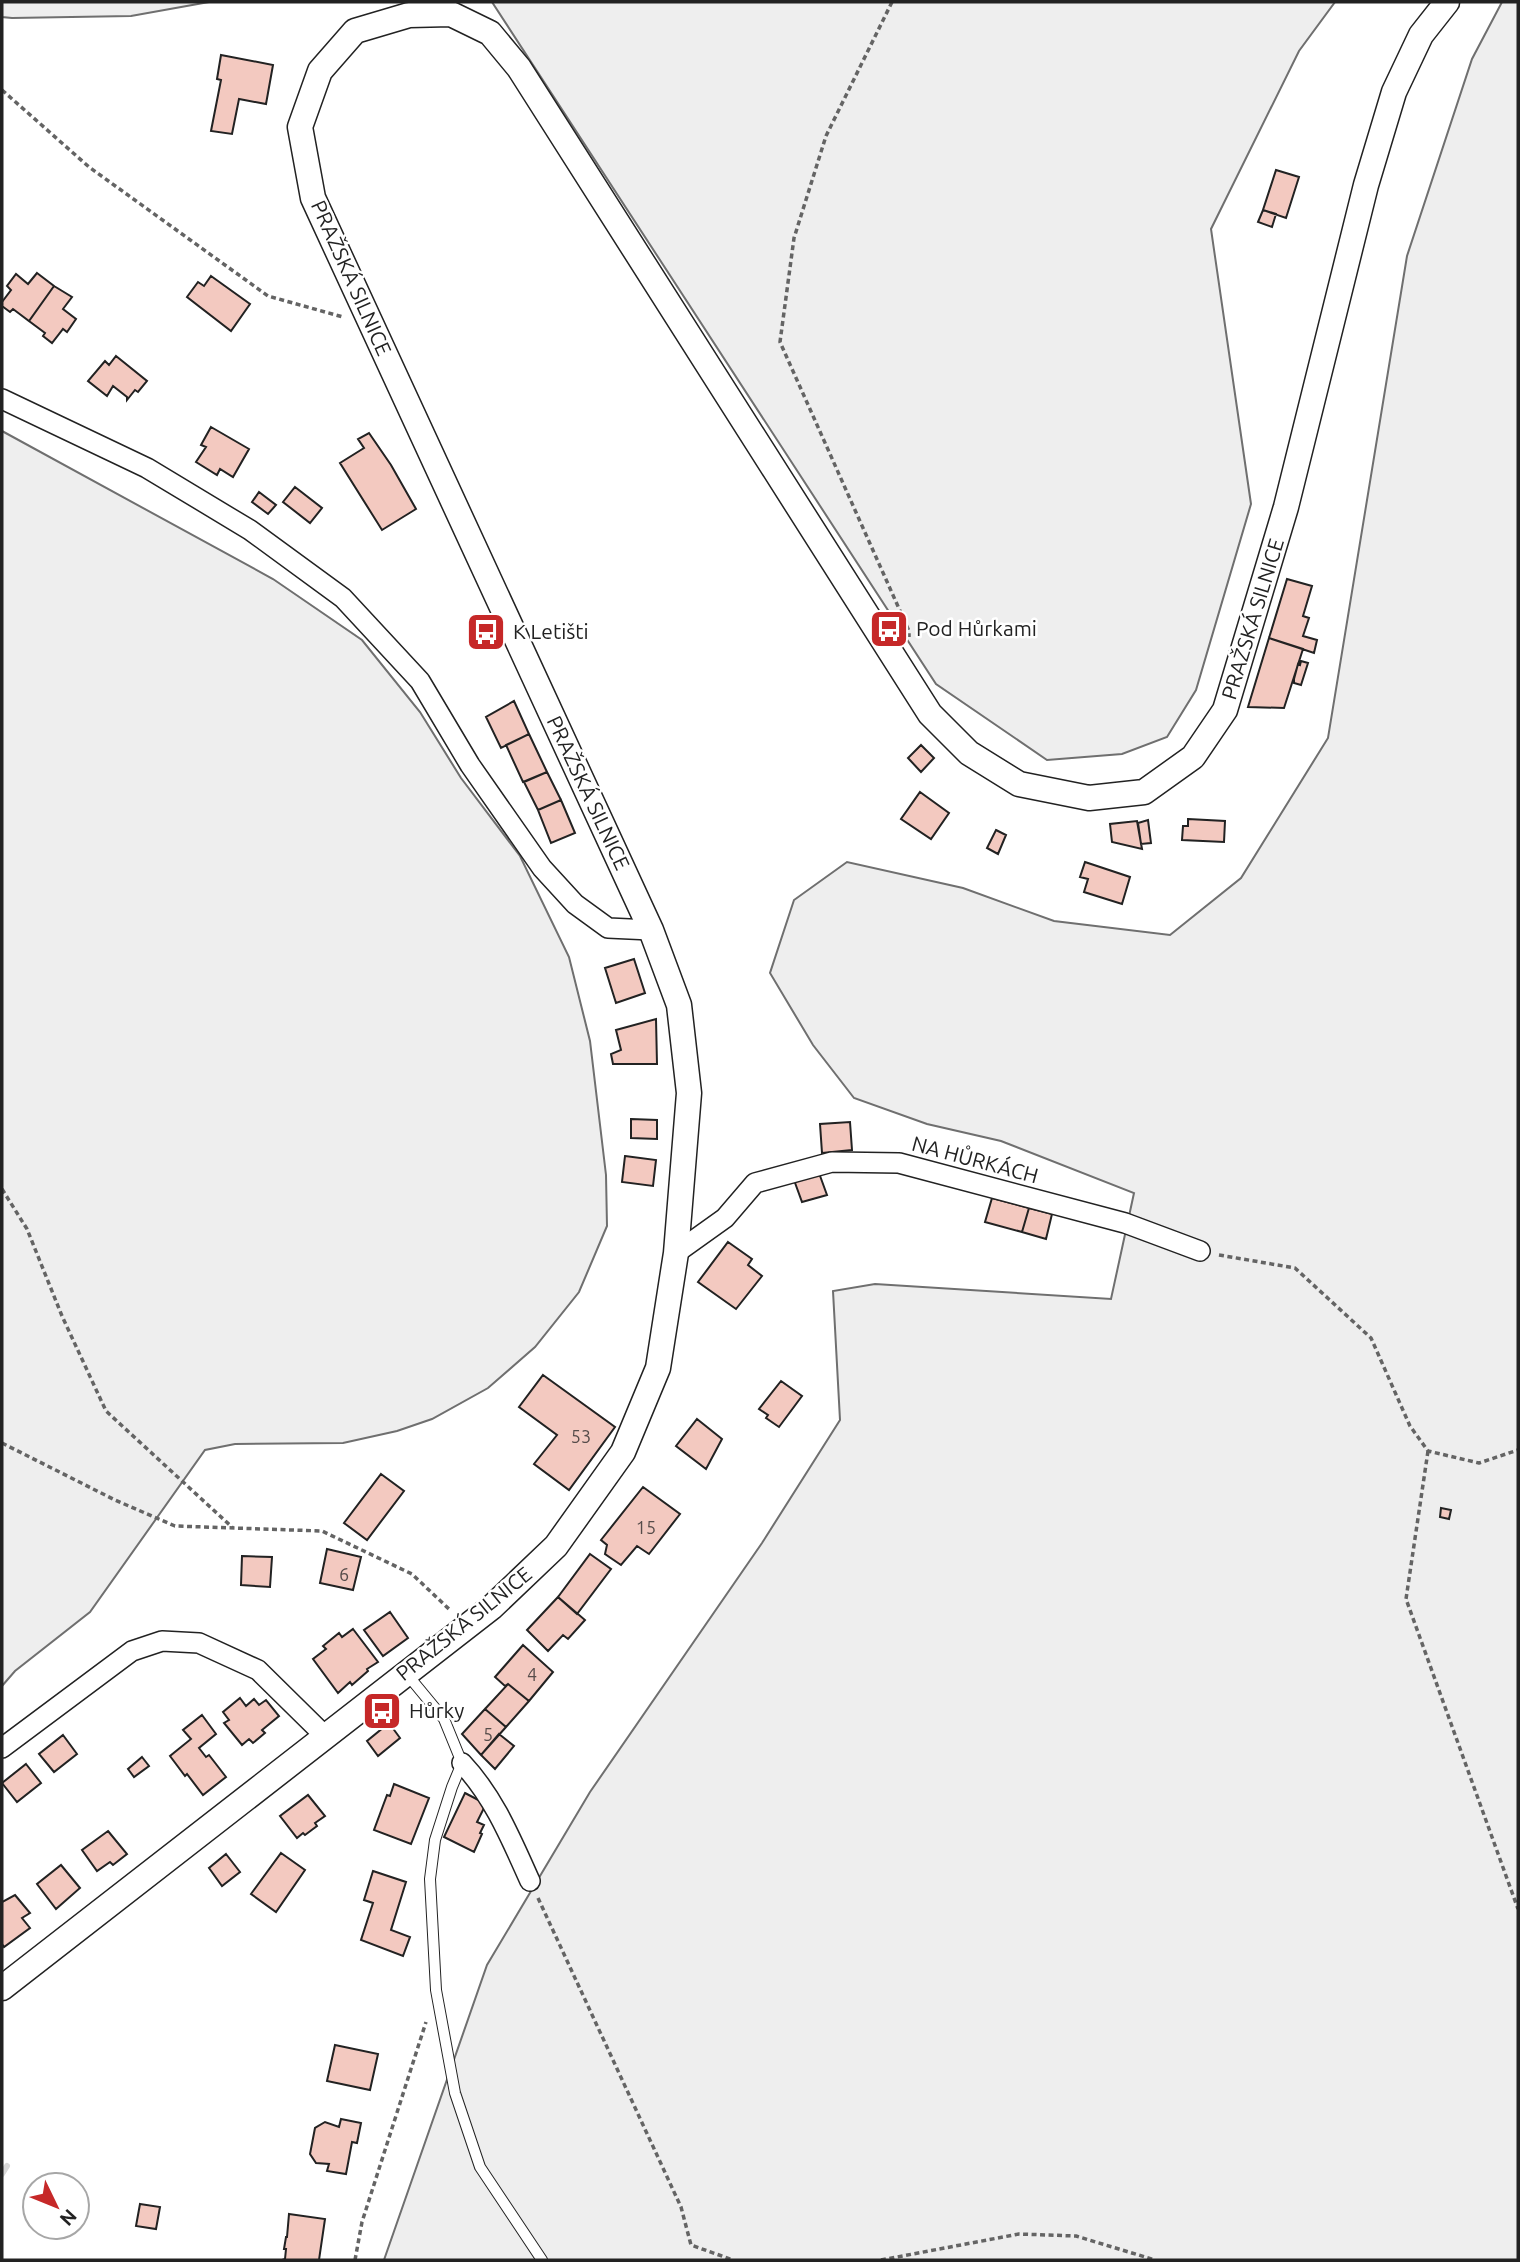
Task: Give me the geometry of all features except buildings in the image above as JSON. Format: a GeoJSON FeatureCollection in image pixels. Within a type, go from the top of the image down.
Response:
{"type":"FeatureCollection","features":[{"type":"Feature","properties":{"kind":"street","name":"PRAŽSKÁ SILNICE"},"geometry":{"type":"LineString","coordinates":[[2,1988],[492,1607],[556,1546],[623,1452],[658,1368],[676,1253],[689,1093],[679,1004],[651,930],[313,198],[300,127],[320,71],[355,31],[409,15],[451,14],[491,33],[519,68],[930,714],[969,753],[1019,784],[1088,798],[1144,792],[1193,757],[1225,710],[1286,507],[1366,185],[1394,92],[1421,35],[1447,2]]}},
{"type":"Feature","properties":{"kind":"street"},"geometry":{"type":"LineString","coordinates":[[2,399],[147,468],[250,530],[343,598],[420,681],[470,765],[542,868],[575,904],[608,928],[651,930]]}},
{"type":"Feature","properties":{"kind":"street","name":"NA HŮRKÁCH"},"geometry":{"type":"LineString","coordinates":[[676,1253],[725,1218],[755,1183],[832,1162],[899,1163],[1125,1223],[1199,1251]]}},
{"type":"Feature","properties":{"kind":"street"},"geometry":{"type":"LineString","coordinates":[[2,1748],[132,1651],[162,1641],[199,1643],[258,1671],[325,1736]]}},
{"type":"Feature","properties":{"kind":"street"},"geometry":{"type":"LineString","coordinates":[[462,1763],[477,1779],[503,1822],[530,1881]]}},
{"type":"Feature","properties":{"kind":"lane"},"geometry":{"type":"LineString","coordinates":[[405,1672],[444,1719],[462,1763],[435,1840],[430,1879],[436,1990],[455,2093],[480,2167],[542,2260]]}},
{"type":"Feature","properties":{"kind":"path"},"geometry":{"type":"LineString","coordinates":[[892,2],[826,136],[794,238],[780,342],[909,631],[910,642]]}},
{"type":"Feature","properties":{"kind":"path"},"geometry":{"type":"LineString","coordinates":[[2,90],[89,167],[268,296],[372,326]]}},
{"type":"Feature","properties":{"kind":"path"},"geometry":{"type":"LineString","coordinates":[[2,1189],[27,1229],[62,1316],[106,1412],[235,1529]]}},
{"type":"Feature","properties":{"kind":"path"},"geometry":{"type":"LineString","coordinates":[[1199,1251],[1295,1268],[1371,1338],[1410,1426],[1428,1451],[1479,1463],[1518,1450]]}},
{"type":"Feature","properties":{"kind":"path"},"geometry":{"type":"LineString","coordinates":[[2,1444],[115,1500],[175,1526],[322,1531],[412,1574],[467,1626]]}},
{"type":"Feature","properties":{"kind":"path"},"geometry":{"type":"LineString","coordinates":[[1428,1451],[1406,1599],[1518,1909]]}},
{"type":"Feature","properties":{"kind":"path"},"geometry":{"type":"LineString","coordinates":[[530,1881],[681,2207],[691,2245],[733,2260]]}},
{"type":"Feature","properties":{"kind":"path"},"geometry":{"type":"LineString","coordinates":[[355,2260],[362,2222],[436,1990]]}},
{"type":"Feature","properties":{"kind":"path"},"geometry":{"type":"LineString","coordinates":[[881,2260],[1019,2234],[1076,2236],[1155,2260]]}},
{"type":"Feature","properties":{"kind":"shaded area"},"geometry":{"type":"Polygon","coordinates":[[[2,2],[209,2],[131,16],[12,18],[2,17],[2,2]]]}},
{"type":"Feature","properties":{"kind":"shaded area"},"geometry":{"type":"Polygon","coordinates":[[[492,2],[1335,2],[1299,51],[1211,229],[1251,504],[1196,690],[1167,737],[1122,754],[1047,760],[936,684],[492,2]]]}},
{"type":"Feature","properties":{"kind":"shaded area"},"geometry":{"type":"Polygon","coordinates":[[[1502,2],[1518,2],[1518,2260],[384,2260],[487,1965],[590,1792],[762,1543],[840,1420],[833,1291],[875,1284],[1111,1299],[1134,1193],[1001,1141],[927,1124],[854,1098],[813,1045],[770,973],[794,900],[847,862],[963,888],[1054,921],[1170,935],[1241,878],[1328,738],[1407,256],[1472,59],[1502,2]]]}},
{"type":"Feature","properties":{"kind":"shaded area"},"geometry":{"type":"Polygon","coordinates":[[[2,431],[273,579],[362,640],[420,712],[461,778],[520,856],[569,957],[590,1041],[606,1175],[607,1226],[579,1292],[535,1347],[488,1388],[432,1419],[397,1431],[343,1443],[235,1444],[205,1450],[90,1612],[15,1671],[2,1686],[2,431]]]}},
{"type":"Feature","properties":{"kind":"waterway"},"geometry":{"type":"LineString","coordinates":[[2,2174],[7,2166]]}},
{"type":"Feature","properties":{"kind":"place","name":"Pod Hůrkami"},"geometry":{"type":"Point","coordinates":[889,629]}},
{"type":"Feature","properties":{"kind":"place","name":"K Letišti"},"geometry":{"type":"Point","coordinates":[486,632]}},
{"type":"Feature","properties":{"kind":"place","name":"Hůrky"},"geometry":{"type":"Point","coordinates":[382,1711]}}]}
